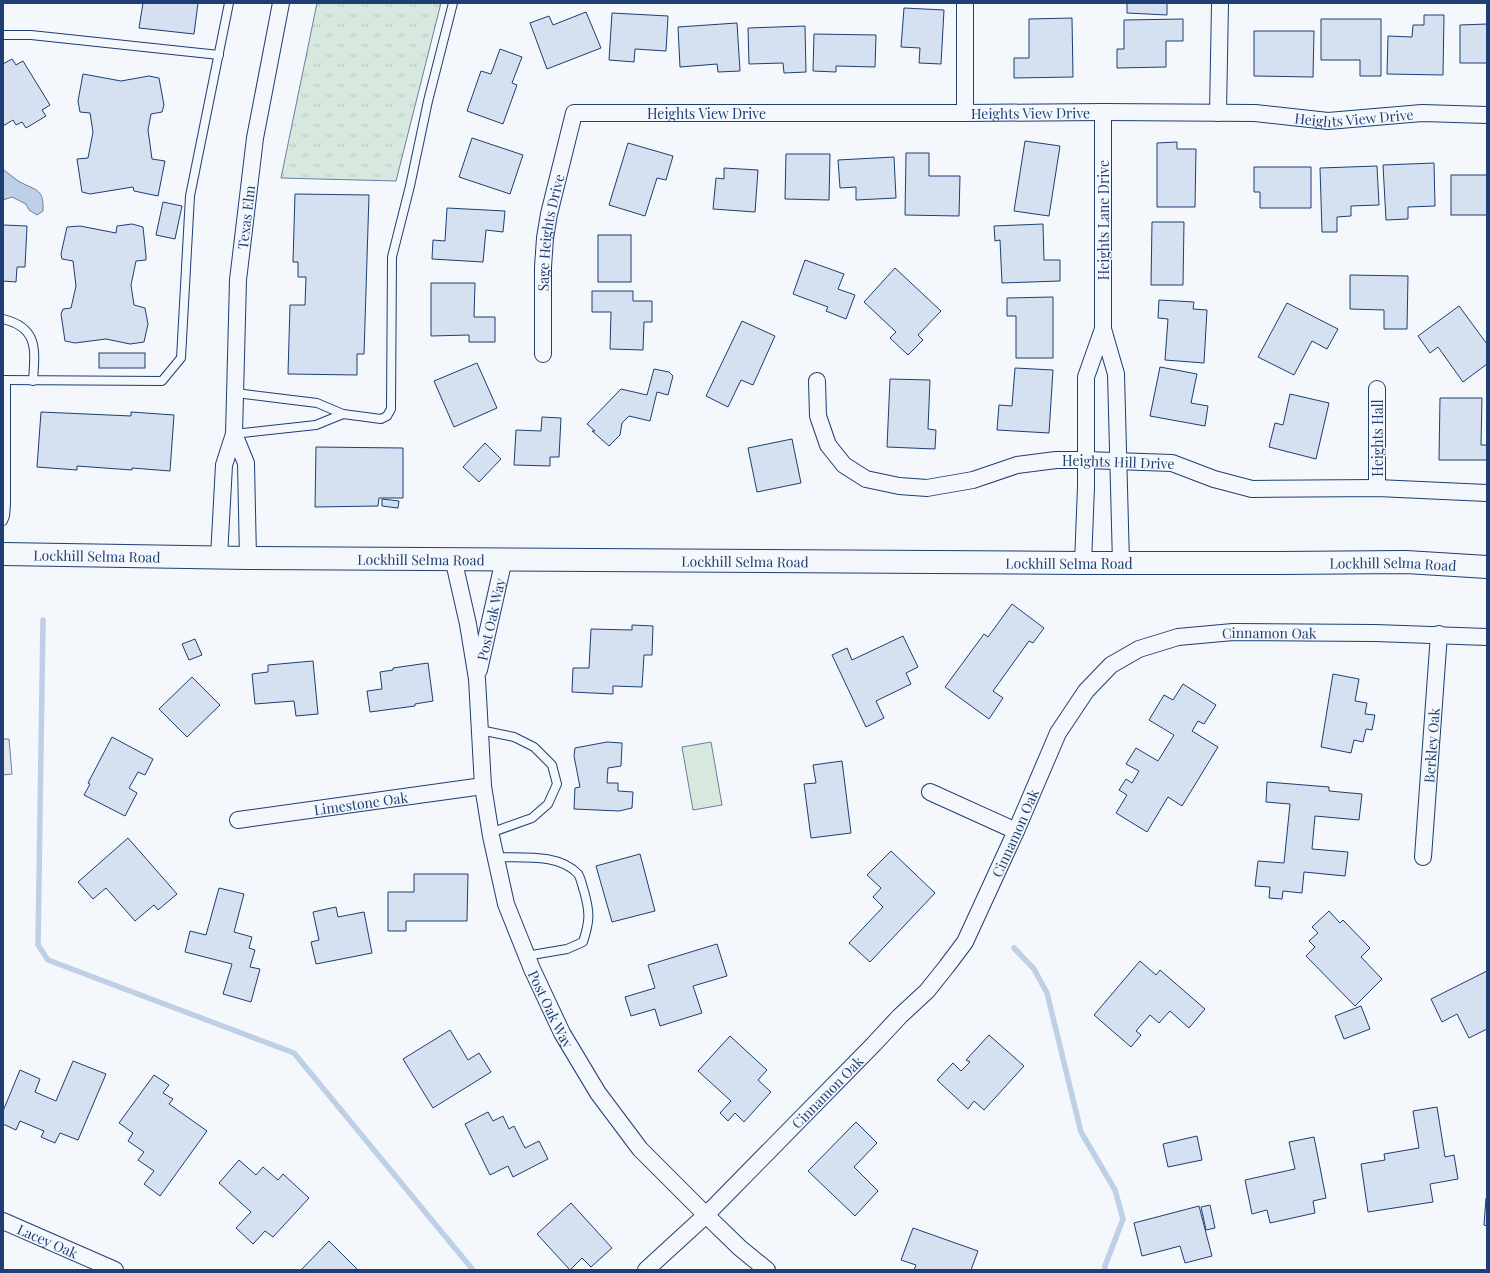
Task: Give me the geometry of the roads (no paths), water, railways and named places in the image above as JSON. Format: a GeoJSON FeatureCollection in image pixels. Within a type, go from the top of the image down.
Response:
{"type":"FeatureCollection","features":[{"type":"Feature","properties":{"kind":"main road","name":"Lockhill Selma Road"},"geometry":{"type":"LineString","coordinates":[[3,554],[248,558],[453,558],[1083,563],[1406,562],[1487,567]]}},
{"type":"Feature","properties":{"kind":"street","name":"Texas Elm"},"geometry":{"type":"LineString","coordinates":[[219,557],[224,465],[234,434],[238,280],[255,138],[281,3]]}},
{"type":"Feature","properties":{"kind":"street"},"geometry":{"type":"LineString","coordinates":[[965,3],[965,113]]}},
{"type":"Feature","properties":{"kind":"street"},"geometry":{"type":"LineString","coordinates":[[1218,113],[1220,3]]}},
{"type":"Feature","properties":{"kind":"street","name":"Heights Lane Drive"},"geometry":{"type":"LineString","coordinates":[[1103,112],[1103,329],[1116,374],[1121,563]]}},
{"type":"Feature","properties":{"kind":"street","name":"Heights View Drive"},"geometry":{"type":"LineString","coordinates":[[574,113],[1256,113],[1328,122],[1422,113],[1487,115]]}},
{"type":"Feature","properties":{"kind":"street","name":"Sage Heights Drive"},"geometry":{"type":"LineString","coordinates":[[543,354],[543,267],[545,238],[549,214],[574,113]]}},
{"type":"Feature","properties":{"kind":"street","name":"Heights Lane Drive"},"geometry":{"type":"LineString","coordinates":[[1083,563],[1086,460],[1086,376],[1103,329]]}},
{"type":"Feature","properties":{"kind":"street","name":"Heights Hill Drive"},"geometry":{"type":"LineString","coordinates":[[817,382],[818,416],[828,445],[844,465],[866,479],[899,486],[927,488],[973,480],[1017,465],[1056,460],[1086,460],[1172,463],[1214,479],[1252,489],[1377,488],[1487,493]]}},
{"type":"Feature","properties":{"kind":"street","name":"Heights Hall"},"geometry":{"type":"LineString","coordinates":[[1377,389],[1377,488]]}},
{"type":"Feature","properties":{"kind":"street","name":"Texas Elm"},"geometry":{"type":"LineString","coordinates":[[234,434],[246,463],[248,558]]}},
{"type":"Feature","properties":{"kind":"street","name":"Post Oak Way"},"geometry":{"type":"LineString","coordinates":[[453,558],[468,624],[477,679],[483,786],[490,833],[506,904],[526,956],[562,1033],[598,1093],[640,1149],[706,1216],[766,1270]]}},
{"type":"Feature","properties":{"kind":"street","name":"Post Oak Way"},"geometry":{"type":"LineString","coordinates":[[477,679],[504,559]]}},
{"type":"Feature","properties":{"kind":"street","name":"Cinnamon Oak"},"geometry":{"type":"LineString","coordinates":[[646,1270],[706,1216],[927,990],[947,966],[964,942],[1016,831],[1058,733],[1086,691],[1110,665],[1138,648],[1178,637],[1233,632],[1439,634],[1487,637]]}},
{"type":"Feature","properties":{"kind":"street","name":"Berkley Oak"},"geometry":{"type":"LineString","coordinates":[[1423,857],[1439,634]]}},
{"type":"Feature","properties":{"kind":"street","name":"Limestone Oak"},"geometry":{"type":"LineString","coordinates":[[238,820],[483,786]]}},
{"type":"Feature","properties":{"kind":"street"},"geometry":{"type":"LineString","coordinates":[[930,792],[1016,831]]}},
{"type":"Feature","properties":{"kind":"street","name":"Lacey Oak"},"geometry":{"type":"LineString","coordinates":[[3,1221],[115,1270]]}},
{"type":"Feature","properties":{"kind":"lane"},"geometry":{"type":"LineString","coordinates":[[3,521],[6,504],[4,380],[162,381],[181,358],[190,196],[229,3]]}},
{"type":"Feature","properties":{"kind":"lane"},"geometry":{"type":"LineString","coordinates":[[236,393],[317,403],[343,414],[381,419],[387,416],[391,409],[392,257],[410,186],[428,101],[453,3]]}},
{"type":"Feature","properties":{"kind":"lane"},"geometry":{"type":"LineString","coordinates":[[3,36],[31,35],[218,55]]}},
{"type":"Feature","properties":{"kind":"lane"},"geometry":{"type":"LineString","coordinates":[[3,319],[18,324],[29,334],[34,348],[33,381]]}},
{"type":"Feature","properties":{"kind":"lane"},"geometry":{"type":"LineString","coordinates":[[234,434],[316,425],[343,414]]}},
{"type":"Feature","properties":{"kind":"lane"},"geometry":{"type":"LineString","coordinates":[[480,730],[514,737],[534,747],[552,765],[557,784],[548,804],[532,818],[490,833]]}},
{"type":"Feature","properties":{"kind":"lane"},"geometry":{"type":"LineString","coordinates":[[495,857],[550,859],[566,864],[579,875],[588,904],[589,924],[583,942],[567,949],[526,956]]}},
{"type":"Feature","properties":{"kind":"water"},"geometry":{"type":"Polygon","coordinates":[[[4,170],[20,182],[35,189],[41,195],[43,211],[37,215],[29,210],[26,204],[12,197],[3,200],[4,170]]]}},
{"type":"Feature","properties":{"kind":"waterway"},"geometry":{"type":"LineString","coordinates":[[43,620],[38,945],[48,960],[294,1053],[473,1270]]}},
{"type":"Feature","properties":{"kind":"waterway"},"geometry":{"type":"LineString","coordinates":[[1014,948],[1034,969],[1047,993],[1081,1132],[1115,1190],[1123,1219],[1105,1266],[1105,1270]]}}]}
